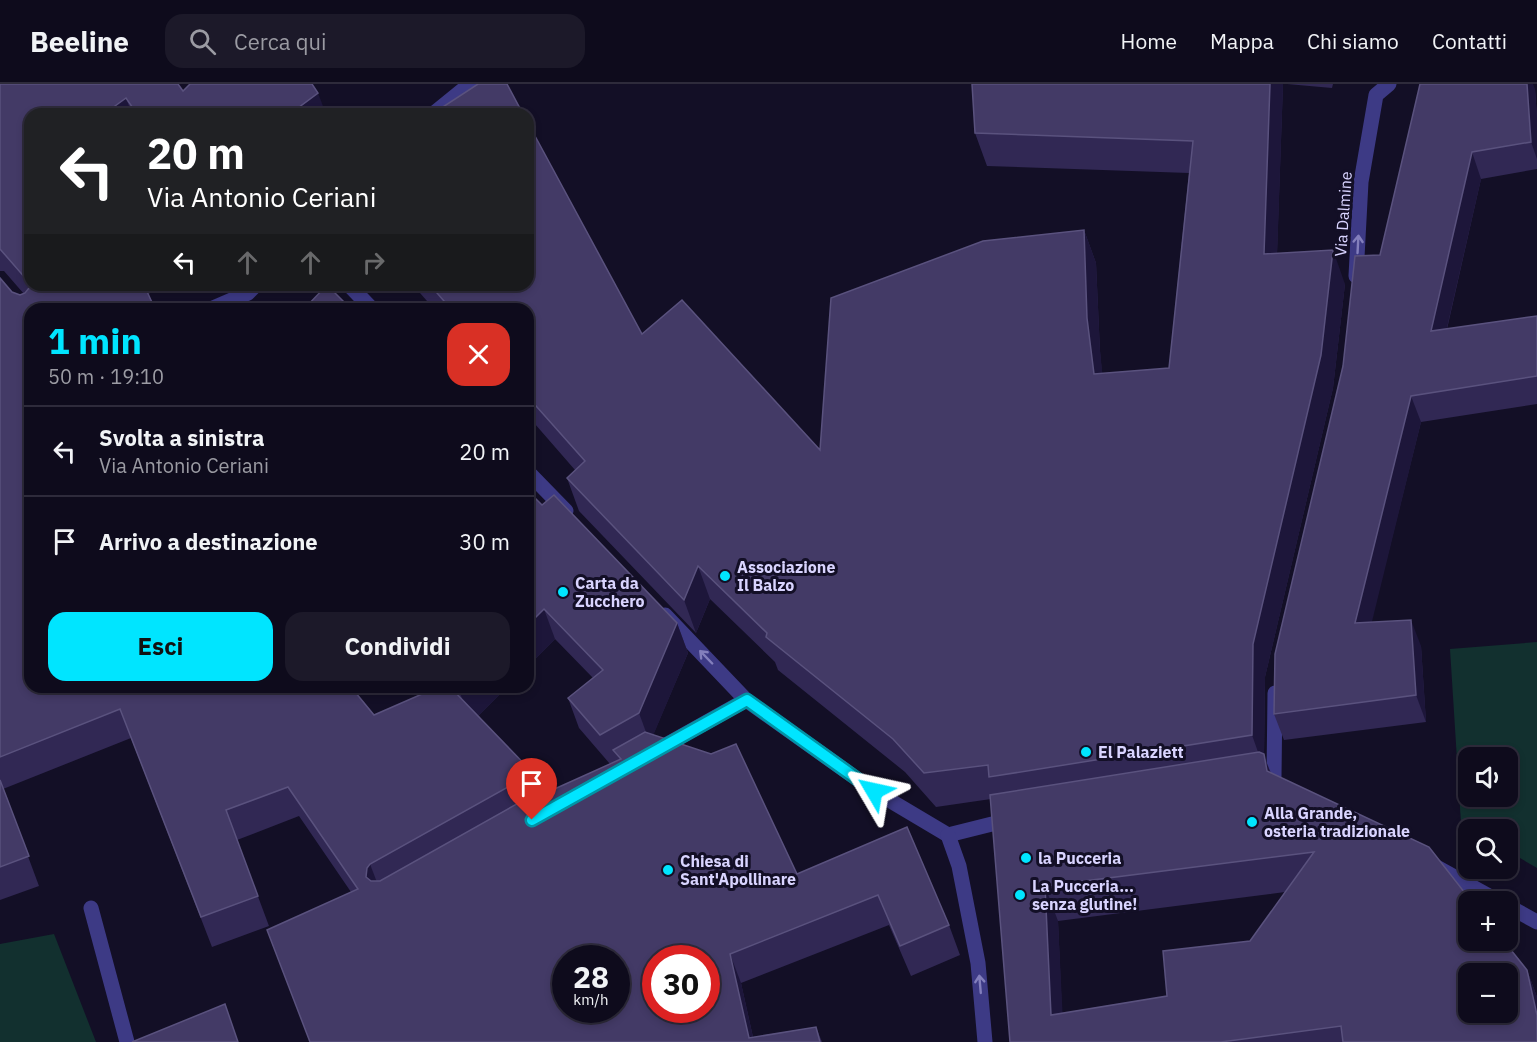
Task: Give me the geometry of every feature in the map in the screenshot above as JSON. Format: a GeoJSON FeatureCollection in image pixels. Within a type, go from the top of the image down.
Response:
{"type":"FeatureCollection","features":[{"type":"Feature","properties":{"kind":"street"},"geometry":{"type":"LineString","coordinates":[[440,108],[470,84]]}},
{"type":"Feature","properties":{"kind":"street","name":"Via Dalmine"},"geometry":{"type":"LineString","coordinates":[[1354,296],[1363,172],[1376,95],[1389,84]]}},
{"type":"Feature","properties":{"kind":"street"},"geometry":{"type":"LineString","coordinates":[[225,303],[250,291]]}},
{"type":"Feature","properties":{"kind":"street"},"geometry":{"type":"LineString","coordinates":[[355,291],[366,303]]}},
{"type":"Feature","properties":{"kind":"street"},"geometry":{"type":"LineString","coordinates":[[534,478],[576,522]]}},
{"type":"Feature","properties":{"kind":"street"},"geometry":{"type":"LineString","coordinates":[[656,605],[747,700],[874,791],[948,835],[959,866],[978,963],[985,1042]]}},
{"type":"Feature","properties":{"kind":"street"},"geometry":{"type":"LineString","coordinates":[[1274,780],[1275,679]]}},
{"type":"Feature","properties":{"kind":"street"},"geometry":{"type":"LineString","coordinates":[[646,756],[747,700]]}},
{"type":"Feature","properties":{"kind":"street"},"geometry":{"type":"LineString","coordinates":[[948,835],[1021,817]]}},
{"type":"Feature","properties":{"kind":"street"},"geometry":{"type":"LineString","coordinates":[[1418,856],[1480,891]]}},
{"type":"Feature","properties":{"kind":"street"},"geometry":{"type":"LineString","coordinates":[[91,908],[127,1042]]}},
{"type":"Feature","properties":{"kind":"street"},"geometry":{"type":"LineString","coordinates":[[1518,912],[1537,922]]}},
{"type":"Feature","properties":{"kind":"green space"},"geometry":{"type":"Polygon","coordinates":[[[1537,642],[1537,868],[1518,857],[1518,819],[1461,819],[1460,807],[1518,807],[1518,747],[1458,747],[1458,776],[1450,649],[1537,642]]]}},
{"type":"Feature","properties":{"kind":"green space"},"geometry":{"type":"Polygon","coordinates":[[[54,934],[96,1042],[0,1042],[0,944],[54,934]]]}},
{"type":"Feature","properties":{"kind":"building"},"geometry":{"type":"Polygon","coordinates":[[[0,84],[178,84],[183,91],[190,84],[312,84],[318,93],[298,108],[133,108],[126,98],[112,108],[24,108],[24,277],[0,249],[0,84]]]}},
{"type":"Feature","properties":{"kind":"building"},"geometry":{"type":"Polygon","coordinates":[[[478,84],[507,84],[520,108],[441,108],[478,84]]]}},
{"type":"Feature","properties":{"kind":"building"},"geometry":{"type":"Polygon","coordinates":[[[972,84],[1270,84],[1264,254],[1333,250],[1321,355],[1253,644],[1252,735],[989,777],[988,765],[924,773],[893,739],[766,637],[767,633],[698,566],[684,600],[567,478],[585,461],[534,404],[534,303],[446,303],[435,291],[534,291],[534,134],[642,334],[682,300],[820,450],[831,298],[983,241],[1084,230],[1087,318],[1094,374],[1169,368],[1193,141],[975,133],[972,84]]]}},
{"type":"Feature","properties":{"kind":"building"},"geometry":{"type":"Polygon","coordinates":[[[1420,84],[1527,84],[1531,142],[1472,152],[1431,331],[1537,316],[1537,376],[1411,396],[1355,623],[1411,620],[1416,695],[1274,714],[1275,654],[1343,366],[1355,256],[1380,255],[1420,84]]]}},
{"type":"Feature","properties":{"kind":"building"},"geometry":{"type":"Polygon","coordinates":[[[0,278],[12,292],[20,295],[27,291],[147,291],[152,303],[24,303],[24,693],[356,693],[374,715],[424,693],[456,693],[533,773],[370,864],[366,877],[371,881],[380,881],[547,787],[550,791],[621,759],[613,750],[645,732],[711,754],[736,744],[797,874],[907,827],[949,925],[900,946],[878,895],[730,954],[749,1038],[816,1027],[820,1042],[310,1042],[267,930],[358,889],[288,787],[226,810],[258,896],[201,917],[120,709],[0,757],[0,278]]]}},
{"type":"Feature","properties":{"kind":"building"},"geometry":{"type":"Polygon","coordinates":[[[321,291],[333,291],[345,303],[310,303],[321,291]]]}},
{"type":"Feature","properties":{"kind":"building"},"geometry":{"type":"Polygon","coordinates":[[[554,495],[677,623],[639,713],[600,735],[568,698],[603,670],[544,609],[534,619],[534,497],[542,505],[554,495]]]}},
{"type":"Feature","properties":{"kind":"building"},"geometry":{"type":"Polygon","coordinates":[[[1259,752],[1264,754],[1267,771],[1429,847],[1463,891],[1458,891],[1458,951],[1512,951],[1527,970],[1537,1015],[1537,1042],[1343,1042],[1341,1026],[1221,1042],[1010,1042],[990,795],[1259,752]],[[1314,852],[1045,886],[1051,1015],[1167,996],[1163,951],[1250,941],[1314,852]]]}},
{"type":"Feature","properties":{"kind":"building"},"geometry":{"type":"Polygon","coordinates":[[[0,780],[29,856],[0,867],[0,780]]]}},
{"type":"Feature","properties":{"kind":"building"},"geometry":{"type":"Polygon","coordinates":[[[225,1004],[238,1042],[132,1042],[225,1004]]]}},
{"type":"Feature","properties":{"kind":"place","name":"Associazione Il Balzo"},"geometry":{"type":"Point","coordinates":[725,576]}},
{"type":"Feature","properties":{"kind":"place","name":"Carta da Zucchero"},"geometry":{"type":"Point","coordinates":[563,592]}},
{"type":"Feature","properties":{"kind":"place","name":"El Palaziett"},"geometry":{"type":"Point","coordinates":[1086,752]}},
{"type":"Feature","properties":{"kind":"place","name":"Alla Grande, osteria tradizionale"},"geometry":{"type":"Point","coordinates":[1252,822]}},
{"type":"Feature","properties":{"kind":"place","name":"la Pucceria"},"geometry":{"type":"Point","coordinates":[1026,858]}},
{"type":"Feature","properties":{"kind":"place","name":"Chiesa di Sant'Apollinare"},"geometry":{"type":"Point","coordinates":[668,870]}},
{"type":"Feature","properties":{"kind":"place","name":"La Pucceria... senza glutine!"},"geometry":{"type":"Point","coordinates":[1020,895]}},
{"type":"Feature","properties":{"kind":"route"},"geometry":{"type":"LineString","coordinates":[[532,820],[747,700],[874,791]]}}]}
